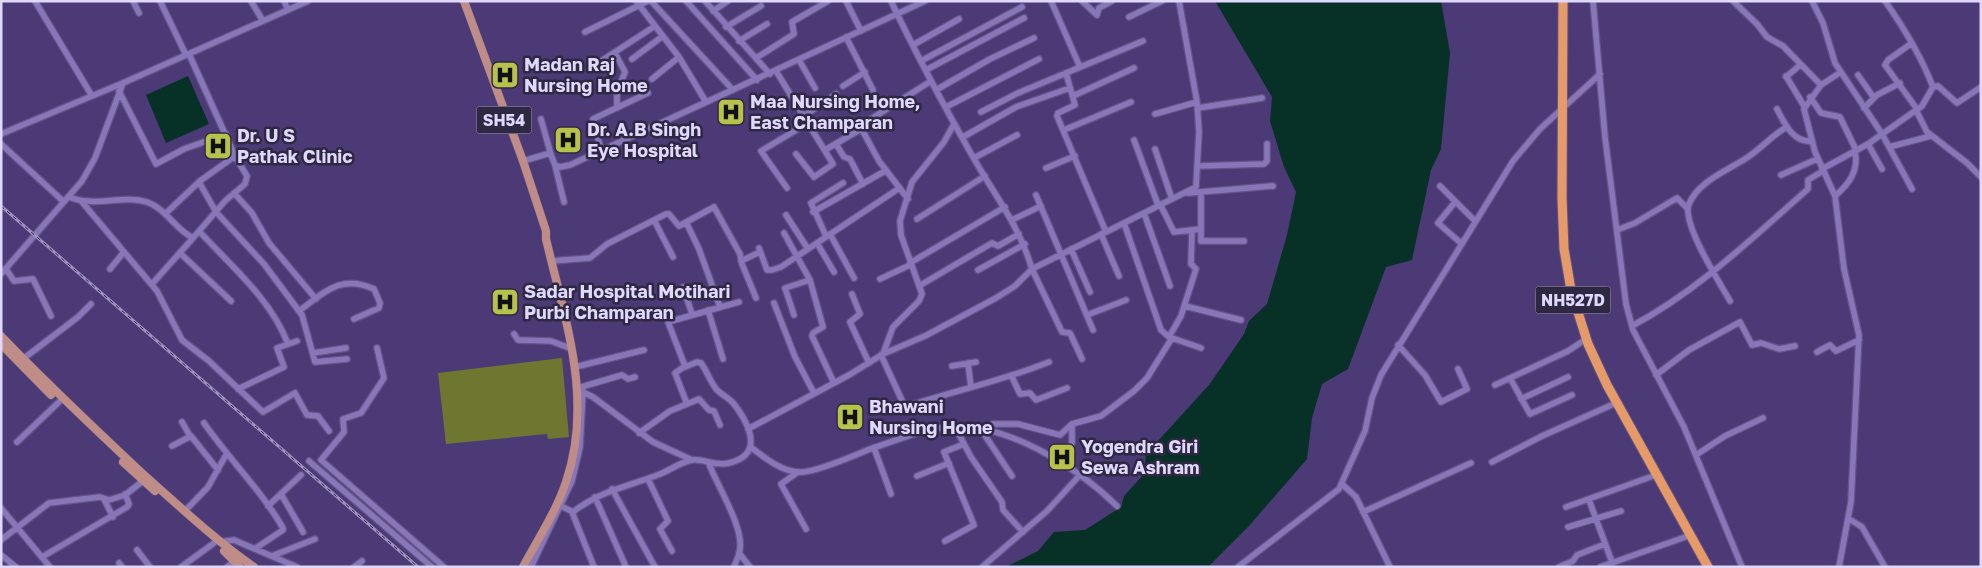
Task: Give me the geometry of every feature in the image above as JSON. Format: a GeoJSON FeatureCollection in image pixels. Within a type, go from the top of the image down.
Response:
{"type":"FeatureCollection","features":[{"type":"Feature","properties":{"kind":"highway","name":"NH527D"},"geometry":{"type":"LineString","coordinates":[[1564,1],[1562,110],[1564,249],[1571,290],[1586,339],[1616,403],[1705,566]]}},
{"type":"Feature","properties":{"kind":"main road","name":"SH54"},"geometry":{"type":"LineString","coordinates":[[460,1],[546,239],[580,390],[574,454],[565,484],[523,567]]}},
{"type":"Feature","properties":{"kind":"main road","name":"SH54"},"geometry":{"type":"LineString","coordinates":[[464,1],[523,161],[546,231],[546,239]]}},
{"type":"Feature","properties":{"kind":"main road"},"geometry":{"type":"LineString","coordinates":[[1,336],[56,393],[241,564],[254,567]]}},
{"type":"Feature","properties":{"kind":"main road"},"geometry":{"type":"LineString","coordinates":[[2,347],[143,481],[217,542]]}},
{"type":"Feature","properties":{"kind":"street"},"geometry":{"type":"LineString","coordinates":[[35,1],[92,96]]}},
{"type":"Feature","properties":{"kind":"street"},"geometry":{"type":"LineString","coordinates":[[133,1],[139,14]]}},
{"type":"Feature","properties":{"kind":"street"},"geometry":{"type":"LineString","coordinates":[[152,284],[216,212],[234,193],[246,184],[247,178],[160,1]]}},
{"type":"Feature","properties":{"kind":"street"},"geometry":{"type":"LineString","coordinates":[[251,1],[263,22]]}},
{"type":"Feature","properties":{"kind":"street"},"geometry":{"type":"LineString","coordinates":[[284,1],[288,10]]}},
{"type":"Feature","properties":{"kind":"street"},"geometry":{"type":"LineString","coordinates":[[1,134],[123,84],[308,1]]}},
{"type":"Feature","properties":{"kind":"street"},"geometry":{"type":"LineString","coordinates":[[585,32],[638,4],[649,1],[733,90]]}},
{"type":"Feature","properties":{"kind":"street"},"geometry":{"type":"LineString","coordinates":[[686,1],[757,80]]}},
{"type":"Feature","properties":{"kind":"street"},"geometry":{"type":"LineString","coordinates":[[705,1],[726,27],[756,58],[773,72],[804,116],[833,164],[814,176],[796,154]]}},
{"type":"Feature","properties":{"kind":"street"},"geometry":{"type":"LineString","coordinates":[[713,11],[728,1]]}},
{"type":"Feature","properties":{"kind":"street"},"geometry":{"type":"LineString","coordinates":[[756,58],[794,34],[792,22],[828,1]]}},
{"type":"Feature","properties":{"kind":"street"},"geometry":{"type":"LineString","coordinates":[[846,1],[861,31]]}},
{"type":"Feature","properties":{"kind":"street"},"geometry":{"type":"LineString","coordinates":[[891,1],[954,124],[1005,207],[1025,244],[1032,269],[1062,332],[1070,333],[1082,359]]}},
{"type":"Feature","properties":{"kind":"street"},"geometry":{"type":"LineString","coordinates":[[555,165],[560,167],[570,165],[925,1]]}},
{"type":"Feature","properties":{"kind":"street"},"geometry":{"type":"LineString","coordinates":[[1051,1],[1080,67]]}},
{"type":"Feature","properties":{"kind":"street"},"geometry":{"type":"LineString","coordinates":[[1082,1],[1097,15],[1101,4],[1112,1]]}},
{"type":"Feature","properties":{"kind":"street"},"geometry":{"type":"LineString","coordinates":[[1129,17],[1162,1]]}},
{"type":"Feature","properties":{"kind":"street"},"geometry":{"type":"LineString","coordinates":[[748,429],[882,355],[925,336],[996,298],[1015,286],[1032,269],[1061,253],[1196,187],[1198,105],[1180,1]]}},
{"type":"Feature","properties":{"kind":"street"},"geometry":{"type":"LineString","coordinates":[[1593,1],[1605,137],[1626,304],[1632,326],[1684,427],[1742,567]]}},
{"type":"Feature","properties":{"kind":"street"},"geometry":{"type":"LineString","coordinates":[[1733,1],[1757,24],[1767,37],[1783,46],[1821,85]]}},
{"type":"Feature","properties":{"kind":"street"},"geometry":{"type":"LineString","coordinates":[[1812,1],[1823,23],[1832,57],[1882,134],[1912,189]]}},
{"type":"Feature","properties":{"kind":"street"},"geometry":{"type":"LineString","coordinates":[[1885,1],[1912,43],[1933,87]]}},
{"type":"Feature","properties":{"kind":"street"},"geometry":{"type":"LineString","coordinates":[[638,4],[679,58],[706,102]]}},
{"type":"Feature","properties":{"kind":"street"},"geometry":{"type":"LineString","coordinates":[[726,27],[761,6]]}},
{"type":"Feature","properties":{"kind":"street"},"geometry":{"type":"LineString","coordinates":[[921,61],[1022,7]]}},
{"type":"Feature","properties":{"kind":"street"},"geometry":{"type":"LineString","coordinates":[[913,45],[959,18]]}},
{"type":"Feature","properties":{"kind":"street"},"geometry":{"type":"LineString","coordinates":[[926,70],[1024,18]]}},
{"type":"Feature","properties":{"kind":"street"},"geometry":{"type":"LineString","coordinates":[[739,40],[767,24]]}},
{"type":"Feature","properties":{"kind":"street"},"geometry":{"type":"LineString","coordinates":[[595,65],[655,26]]}},
{"type":"Feature","properties":{"kind":"street"},"geometry":{"type":"LineString","coordinates":[[632,59],[663,36]]}},
{"type":"Feature","properties":{"kind":"street"},"geometry":{"type":"LineString","coordinates":[[846,37],[873,90]]}},
{"type":"Feature","properties":{"kind":"street"},"geometry":{"type":"LineString","coordinates":[[936,90],[990,59],[1034,38]]}},
{"type":"Feature","properties":{"kind":"street"},"geometry":{"type":"LineString","coordinates":[[981,112],[1066,73],[1143,41]]}},
{"type":"Feature","properties":{"kind":"street"},"geometry":{"type":"LineString","coordinates":[[1912,43],[1885,64],[1887,69],[1900,83],[1931,136],[1967,163],[1981,177]]}},
{"type":"Feature","properties":{"kind":"street"},"geometry":{"type":"LineString","coordinates":[[615,53],[625,72],[616,96],[617,108]]}},
{"type":"Feature","properties":{"kind":"street"},"geometry":{"type":"LineString","coordinates":[[652,79],[679,58]]}},
{"type":"Feature","properties":{"kind":"street"},"geometry":{"type":"LineString","coordinates":[[946,107],[1039,59]]}},
{"type":"Feature","properties":{"kind":"street"},"geometry":{"type":"LineString","coordinates":[[800,60],[815,88]]}},
{"type":"Feature","properties":{"kind":"street"},"geometry":{"type":"LineString","coordinates":[[1800,65],[1786,76],[1804,106],[1817,159],[1835,196],[1844,270],[1859,340],[1856,429],[1848,519],[1840,567]]}},
{"type":"Feature","properties":{"kind":"street"},"geometry":{"type":"LineString","coordinates":[[1073,96],[1134,68]]}},
{"type":"Feature","properties":{"kind":"street"},"geometry":{"type":"LineString","coordinates":[[843,86],[865,72]]}},
{"type":"Feature","properties":{"kind":"street"},"geometry":{"type":"LineString","coordinates":[[1804,106],[1821,85],[1841,72]]}},
{"type":"Feature","properties":{"kind":"street"},"geometry":{"type":"LineString","coordinates":[[1066,73],[1075,105],[1057,115],[1075,156],[1119,276]]}},
{"type":"Feature","properties":{"kind":"street"},"geometry":{"type":"LineString","coordinates":[[1238,567],[1333,495],[1342,484],[1365,431],[1375,390],[1398,346],[1475,222],[1523,147],[1600,74]]}},
{"type":"Feature","properties":{"kind":"street"},"geometry":{"type":"LineString","coordinates":[[1858,75],[1874,98]]}},
{"type":"Feature","properties":{"kind":"street"},"geometry":{"type":"LineString","coordinates":[[825,150],[861,129],[861,125],[931,81]]}},
{"type":"Feature","properties":{"kind":"street"},"geometry":{"type":"LineString","coordinates":[[1864,108],[1874,98],[1900,83]]}},
{"type":"Feature","properties":{"kind":"street"},"geometry":{"type":"LineString","coordinates":[[51,316],[33,279],[14,280],[3,272],[82,181],[95,158],[123,84]]}},
{"type":"Feature","properties":{"kind":"street"},"geometry":{"type":"LineString","coordinates":[[1933,87],[1939,86],[1957,102],[1981,86]]}},
{"type":"Feature","properties":{"kind":"street"},"geometry":{"type":"LineString","coordinates":[[1632,326],[1669,305],[1714,273],[1809,188],[1808,180],[1868,144],[1917,110],[1926,102],[1933,87]]}},
{"type":"Feature","properties":{"kind":"street"},"geometry":{"type":"LineString","coordinates":[[962,137],[994,118],[1026,103],[1070,88]]}},
{"type":"Feature","properties":{"kind":"street"},"geometry":{"type":"LineString","coordinates":[[119,91],[156,164],[184,149],[226,134]]}},
{"type":"Feature","properties":{"kind":"street"},"geometry":{"type":"LineString","coordinates":[[601,150],[592,120],[648,94]]}},
{"type":"Feature","properties":{"kind":"street"},"geometry":{"type":"LineString","coordinates":[[804,116],[836,94]]}},
{"type":"Feature","properties":{"kind":"street"},"geometry":{"type":"LineString","coordinates":[[1155,114],[1198,105],[1262,98]]}},
{"type":"Feature","properties":{"kind":"street"},"geometry":{"type":"LineString","coordinates":[[1810,98],[1822,114],[1840,117],[1856,151],[1855,170],[1847,185],[1835,196]]}},
{"type":"Feature","properties":{"kind":"street"},"geometry":{"type":"LineString","coordinates":[[1064,130],[1131,102]]}},
{"type":"Feature","properties":{"kind":"street"},"geometry":{"type":"LineString","coordinates":[[989,108],[994,118]]}},
{"type":"Feature","properties":{"kind":"street"},"geometry":{"type":"LineString","coordinates":[[1777,109],[1787,127],[1802,142],[1812,141]]}},
{"type":"Feature","properties":{"kind":"street"},"geometry":{"type":"LineString","coordinates":[[541,119],[564,202]]}},
{"type":"Feature","properties":{"kind":"street"},"geometry":{"type":"LineString","coordinates":[[787,188],[760,151],[808,123]]}},
{"type":"Feature","properties":{"kind":"street"},"geometry":{"type":"LineString","coordinates":[[954,124],[944,142],[912,182],[899,227],[922,298],[894,327],[882,355],[905,407],[936,396],[1012,377],[1049,362]]}},
{"type":"Feature","properties":{"kind":"street"},"geometry":{"type":"LineString","coordinates":[[1688,209],[1694,196],[1708,182],[1753,154],[1787,127]]}},
{"type":"Feature","properties":{"kind":"street"},"geometry":{"type":"LineString","coordinates":[[861,129],[885,171],[898,190],[908,199]]}},
{"type":"Feature","properties":{"kind":"street"},"geometry":{"type":"LineString","coordinates":[[974,158],[1017,135]]}},
{"type":"Feature","properties":{"kind":"street"},"geometry":{"type":"LineString","coordinates":[[1889,147],[1931,136]]}},
{"type":"Feature","properties":{"kind":"street"},"geometry":{"type":"LineString","coordinates":[[1134,140],[1159,205],[1172,231],[1201,229]]}},
{"type":"Feature","properties":{"kind":"street"},"geometry":{"type":"LineString","coordinates":[[1,144],[64,202]]}},
{"type":"Feature","properties":{"kind":"street"},"geometry":{"type":"LineString","coordinates":[[836,144],[844,157],[850,159],[863,184]]}},
{"type":"Feature","properties":{"kind":"street"},"geometry":{"type":"LineString","coordinates":[[1198,166],[1264,164],[1267,161],[1267,144]]}},
{"type":"Feature","properties":{"kind":"street"},"geometry":{"type":"LineString","coordinates":[[1868,144],[1882,170]]}},
{"type":"Feature","properties":{"kind":"street"},"geometry":{"type":"LineString","coordinates":[[1155,149],[1172,199]]}},
{"type":"Feature","properties":{"kind":"street"},"geometry":{"type":"LineString","coordinates":[[523,161],[547,154],[552,155]]}},
{"type":"Feature","properties":{"kind":"street"},"geometry":{"type":"LineString","coordinates":[[165,214],[199,182],[235,156]]}},
{"type":"Feature","properties":{"kind":"street"},"geometry":{"type":"LineString","coordinates":[[1046,168],[1075,156]]}},
{"type":"Feature","properties":{"kind":"street"},"geometry":{"type":"LineString","coordinates":[[1781,175],[1817,159]]}},
{"type":"Feature","properties":{"kind":"street"},"geometry":{"type":"LineString","coordinates":[[813,212],[885,171]]}},
{"type":"Feature","properties":{"kind":"street"},"geometry":{"type":"LineString","coordinates":[[917,219],[985,176]]}},
{"type":"Feature","properties":{"kind":"street"},"geometry":{"type":"LineString","coordinates":[[199,182],[216,212],[264,264],[300,311],[307,327],[317,363],[346,359]]}},
{"type":"Feature","properties":{"kind":"street"},"geometry":{"type":"LineString","coordinates":[[843,183],[812,202],[813,212],[854,278]]}},
{"type":"Feature","properties":{"kind":"street"},"geometry":{"type":"LineString","coordinates":[[1186,193],[1273,186]]}},
{"type":"Feature","properties":{"kind":"street"},"geometry":{"type":"LineString","coordinates":[[1440,186],[1475,222]]}},
{"type":"Feature","properties":{"kind":"street"},"geometry":{"type":"LineString","coordinates":[[741,261],[760,250],[766,268],[770,271],[781,267],[898,190]]}},
{"type":"Feature","properties":{"kind":"street"},"geometry":{"type":"LineString","coordinates":[[1201,192],[1202,242],[1244,241]]}},
{"type":"Feature","properties":{"kind":"street"},"geometry":{"type":"LineString","coordinates":[[234,193],[252,213],[269,243],[316,299]]}},
{"type":"Feature","properties":{"kind":"street"},"geometry":{"type":"LineString","coordinates":[[1036,195],[1093,330]]}},
{"type":"Feature","properties":{"kind":"street"},"geometry":{"type":"LineString","coordinates":[[69,197],[82,202],[146,201],[165,214],[192,238]]}},
{"type":"Feature","properties":{"kind":"street"},"geometry":{"type":"LineString","coordinates":[[1617,230],[1677,198],[1688,209],[1697,241],[1730,301]]}},
{"type":"Feature","properties":{"kind":"street"},"geometry":{"type":"LineString","coordinates":[[82,202],[123,253],[152,284],[162,298],[182,340],[265,412],[296,394],[308,416],[318,416],[329,431]]}},
{"type":"Feature","properties":{"kind":"street"},"geometry":{"type":"LineString","coordinates":[[1455,202],[1438,222],[1462,244]]}},
{"type":"Feature","properties":{"kind":"street"},"geometry":{"type":"LineString","coordinates":[[1012,220],[1041,206]]}},
{"type":"Feature","properties":{"kind":"street"},"geometry":{"type":"LineString","coordinates":[[880,279],[910,264],[1005,207]]}},
{"type":"Feature","properties":{"kind":"street"},"geometry":{"type":"LineString","coordinates":[[551,261],[588,259],[607,244],[667,213],[678,226],[715,208],[740,254],[756,298]]}},
{"type":"Feature","properties":{"kind":"street"},"geometry":{"type":"LineString","coordinates":[[1144,213],[1170,286]]}},
{"type":"Feature","properties":{"kind":"street"},"geometry":{"type":"LineString","coordinates":[[786,215],[808,249]]}},
{"type":"Feature","properties":{"kind":"street"},"geometry":{"type":"LineString","coordinates":[[654,220],[673,257]]}},
{"type":"Feature","properties":{"kind":"street"},"geometry":{"type":"LineString","coordinates":[[686,222],[699,249],[720,307]]}},
{"type":"Feature","properties":{"kind":"street"},"geometry":{"type":"LineString","coordinates":[[1124,223],[1161,330],[1170,337],[1201,348]]}},
{"type":"Feature","properties":{"kind":"street"},"geometry":{"type":"LineString","coordinates":[[984,431],[992,424],[1008,423],[1060,435],[1072,424],[1097,418],[1134,391],[1146,378],[1179,320],[1196,269],[1191,264],[1192,230]]}},
{"type":"Feature","properties":{"kind":"street"},"geometry":{"type":"LineString","coordinates":[[199,232],[264,301],[280,325],[288,344]]}},
{"type":"Feature","properties":{"kind":"street"},"geometry":{"type":"LineString","coordinates":[[784,233],[798,255],[810,280],[824,327],[813,333],[812,336],[834,383]]}},
{"type":"Feature","properties":{"kind":"street"},"geometry":{"type":"LineString","coordinates":[[919,286],[992,243],[998,246],[1019,234]]}},
{"type":"Feature","properties":{"kind":"street"},"geometry":{"type":"LineString","coordinates":[[817,243],[834,272]]}},
{"type":"Feature","properties":{"kind":"street"},"geometry":{"type":"LineString","coordinates":[[978,270],[1025,244]]}},
{"type":"Feature","properties":{"kind":"street"},"geometry":{"type":"LineString","coordinates":[[1071,249],[1090,292]]}},
{"type":"Feature","properties":{"kind":"street"},"geometry":{"type":"LineString","coordinates":[[110,269],[123,253]]}},
{"type":"Feature","properties":{"kind":"street"},"geometry":{"type":"LineString","coordinates":[[180,253],[231,301]]}},
{"type":"Feature","properties":{"kind":"street"},"geometry":{"type":"LineString","coordinates":[[794,315],[786,288],[810,280]]}},
{"type":"Feature","properties":{"kind":"street"},"geometry":{"type":"LineString","coordinates":[[300,311],[341,283],[356,282],[374,288],[380,303],[379,308],[354,319]]}},
{"type":"Feature","properties":{"kind":"street"},"geometry":{"type":"LineString","coordinates":[[683,287],[692,314]]}},
{"type":"Feature","properties":{"kind":"street"},"geometry":{"type":"LineString","coordinates":[[852,294],[860,312],[850,322],[869,363]]}},
{"type":"Feature","properties":{"kind":"street"},"geometry":{"type":"LineString","coordinates":[[1087,316],[1126,300]]}},
{"type":"Feature","properties":{"kind":"street"},"geometry":{"type":"LineString","coordinates":[[685,367],[668,324],[692,314],[739,302]]}},
{"type":"Feature","properties":{"kind":"street"},"geometry":{"type":"LineString","coordinates":[[774,303],[795,356],[814,393]]}},
{"type":"Feature","properties":{"kind":"street"},"geometry":{"type":"LineString","coordinates":[[23,359],[78,317],[91,304]]}},
{"type":"Feature","properties":{"kind":"street"},"geometry":{"type":"LineString","coordinates":[[1184,306],[1241,320]]}},
{"type":"Feature","properties":{"kind":"street"},"geometry":{"type":"LineString","coordinates":[[708,310],[723,359]]}},
{"type":"Feature","properties":{"kind":"street"},"geometry":{"type":"LineString","coordinates":[[1656,375],[1689,350],[1740,322],[1752,345],[1761,343],[1777,349],[1795,346]]}},
{"type":"Feature","properties":{"kind":"street"},"geometry":{"type":"LineString","coordinates":[[514,334],[518,340],[551,341],[572,349]]}},
{"type":"Feature","properties":{"kind":"street"},"geometry":{"type":"LineString","coordinates":[[1495,385],[1573,349],[1586,339]]}},
{"type":"Feature","properties":{"kind":"street"},"geometry":{"type":"LineString","coordinates":[[1818,352],[1830,345],[1836,351],[1859,340]]}},
{"type":"Feature","properties":{"kind":"street"},"geometry":{"type":"LineString","coordinates":[[238,389],[284,367],[285,364],[277,349],[297,341]]}},
{"type":"Feature","properties":{"kind":"street"},"geometry":{"type":"LineString","coordinates":[[1398,346],[1426,375],[1441,402],[1467,389],[1458,369]]}},
{"type":"Feature","properties":{"kind":"street"},"geometry":{"type":"LineString","coordinates":[[313,353],[346,348]]}},
{"type":"Feature","properties":{"kind":"street"},"geometry":{"type":"LineString","coordinates":[[377,348],[384,378],[360,413],[343,419],[344,432],[321,459],[444,567]]}},
{"type":"Feature","properties":{"kind":"street"},"geometry":{"type":"LineString","coordinates":[[575,367],[644,350]]}},
{"type":"Feature","properties":{"kind":"street"},"geometry":{"type":"LineString","coordinates":[[580,390],[639,433],[692,460],[716,465],[730,463],[748,456],[752,448],[748,429],[734,404],[718,391],[701,363],[697,362],[675,373],[687,404]]}},
{"type":"Feature","properties":{"kind":"street"},"geometry":{"type":"LineString","coordinates":[[952,366],[976,362]]}},
{"type":"Feature","properties":{"kind":"street"},"geometry":{"type":"LineString","coordinates":[[968,363],[971,387]]}},
{"type":"Feature","properties":{"kind":"street"},"geometry":{"type":"LineString","coordinates":[[580,390],[622,375],[628,380],[635,377]]}},
{"type":"Feature","properties":{"kind":"street"},"geometry":{"type":"LineString","coordinates":[[1012,377],[1019,393],[1030,393],[1036,400],[1067,388]]}},
{"type":"Feature","properties":{"kind":"street"},"geometry":{"type":"LineString","coordinates":[[1522,400],[1568,377]]}},
{"type":"Feature","properties":{"kind":"street"},"geometry":{"type":"LineString","coordinates":[[1510,378],[1530,414],[1572,396]]}},
{"type":"Feature","properties":{"kind":"street"},"geometry":{"type":"LineString","coordinates":[[531,567],[561,506],[577,464],[582,429],[580,390]]}},
{"type":"Feature","properties":{"kind":"street"},"geometry":{"type":"LineString","coordinates":[[639,433],[655,420],[700,399],[708,410],[714,411],[720,424]]}},
{"type":"Feature","properties":{"kind":"street"},"geometry":{"type":"LineString","coordinates":[[17,442],[59,402]]}},
{"type":"Feature","properties":{"kind":"street"},"geometry":{"type":"LineString","coordinates":[[1492,462],[1542,436],[1616,403]]}},
{"type":"Feature","properties":{"kind":"street"},"geometry":{"type":"LineString","coordinates":[[1696,456],[1725,436],[1763,418]]}},
{"type":"Feature","properties":{"kind":"street"},"geometry":{"type":"LineString","coordinates":[[182,422],[190,436],[218,470]]}},
{"type":"Feature","properties":{"kind":"street"},"geometry":{"type":"LineString","coordinates":[[204,423],[226,455],[268,506],[283,529],[256,548]]}},
{"type":"Feature","properties":{"kind":"street"},"geometry":{"type":"LineString","coordinates":[[1064,464],[1072,443],[1072,424]]}},
{"type":"Feature","properties":{"kind":"street"},"geometry":{"type":"LineString","coordinates":[[752,448],[778,466],[798,472],[917,434],[955,427],[984,431],[1032,446],[1064,464],[1098,488],[1117,506]]}},
{"type":"Feature","properties":{"kind":"street"},"geometry":{"type":"LineString","coordinates":[[955,427],[1002,502],[1003,510],[1022,532]]}},
{"type":"Feature","properties":{"kind":"street"},"geometry":{"type":"LineString","coordinates":[[984,431],[1012,476]]}},
{"type":"Feature","properties":{"kind":"street"},"geometry":{"type":"LineString","coordinates":[[172,446],[190,436]]}},
{"type":"Feature","properties":{"kind":"street"},"geometry":{"type":"LineString","coordinates":[[945,541],[974,525],[956,486],[945,451],[964,444]]}},
{"type":"Feature","properties":{"kind":"street"},"geometry":{"type":"LineString","coordinates":[[874,448],[891,494]]}},
{"type":"Feature","properties":{"kind":"street"},"geometry":{"type":"LineString","coordinates":[[185,511],[206,490],[226,455]]}},
{"type":"Feature","properties":{"kind":"street"},"geometry":{"type":"LineString","coordinates":[[572,512],[595,497],[612,489],[648,479],[692,460]]}},
{"type":"Feature","properties":{"kind":"street"},"geometry":{"type":"LineString","coordinates":[[309,461],[432,567]]}},
{"type":"Feature","properties":{"kind":"street"},"geometry":{"type":"LineString","coordinates":[[918,476],[949,463]]}},
{"type":"Feature","properties":{"kind":"street"},"geometry":{"type":"LineString","coordinates":[[1364,512],[1471,463]]}},
{"type":"Feature","properties":{"kind":"street"},"geometry":{"type":"LineString","coordinates":[[709,464],[738,531],[741,544],[734,567]]}},
{"type":"Feature","properties":{"kind":"street"},"geometry":{"type":"LineString","coordinates":[[798,472],[795,477],[781,484],[806,529]]}},
{"type":"Feature","properties":{"kind":"street"},"geometry":{"type":"LineString","coordinates":[[268,506],[301,475]]}},
{"type":"Feature","properties":{"kind":"street"},"geometry":{"type":"LineString","coordinates":[[1566,507],[1656,475]]}},
{"type":"Feature","properties":{"kind":"street"},"geometry":{"type":"LineString","coordinates":[[982,567],[1047,511],[1079,476]]}},
{"type":"Feature","properties":{"kind":"street"},"geometry":{"type":"LineString","coordinates":[[648,479],[668,522],[660,529],[672,551]]}},
{"type":"Feature","properties":{"kind":"street"},"geometry":{"type":"LineString","coordinates":[[1,540],[49,503],[109,500],[125,494],[143,481]]}},
{"type":"Feature","properties":{"kind":"street"},"geometry":{"type":"LineString","coordinates":[[1342,484],[1353,493],[1364,512],[1390,567]]}},
{"type":"Feature","properties":{"kind":"street"},"geometry":{"type":"LineString","coordinates":[[612,489],[655,567]]}},
{"type":"Feature","properties":{"kind":"street"},"geometry":{"type":"LineString","coordinates":[[42,557],[129,506],[125,494]]}},
{"type":"Feature","properties":{"kind":"street"},"geometry":{"type":"LineString","coordinates":[[281,494],[303,532]]}},
{"type":"Feature","properties":{"kind":"street"},"geometry":{"type":"LineString","coordinates":[[595,497],[626,567]]}},
{"type":"Feature","properties":{"kind":"street"},"geometry":{"type":"LineString","coordinates":[[104,499],[113,517]]}},
{"type":"Feature","properties":{"kind":"street"},"geometry":{"type":"LineString","coordinates":[[1589,500],[1612,562]]}},
{"type":"Feature","properties":{"kind":"street"},"geometry":{"type":"LineString","coordinates":[[561,506],[572,512],[594,567]]}},
{"type":"Feature","properties":{"kind":"street"},"geometry":{"type":"LineString","coordinates":[[1,508],[50,567]]}},
{"type":"Feature","properties":{"kind":"street"},"geometry":{"type":"LineString","coordinates":[[1568,527],[1621,511]]}},
{"type":"Feature","properties":{"kind":"street"},"geometry":{"type":"LineString","coordinates":[[1848,519],[1862,527],[1885,567]]}},
{"type":"Feature","properties":{"kind":"street"},"geometry":{"type":"LineString","coordinates":[[1600,567],[1690,536]]}},
{"type":"Feature","properties":{"kind":"street"},"geometry":{"type":"LineString","coordinates":[[272,556],[315,539]]}},
{"type":"Feature","properties":{"kind":"street"},"geometry":{"type":"LineString","coordinates":[[181,567],[217,542],[234,540],[297,567]]}},
{"type":"Feature","properties":{"kind":"street"},"geometry":{"type":"LineString","coordinates":[[1559,567],[1573,561],[1577,555],[1605,544]]}},
{"type":"Feature","properties":{"kind":"street"},"geometry":{"type":"LineString","coordinates":[[137,550],[150,567]]}},
{"type":"Feature","properties":{"kind":"street"},"geometry":{"type":"LineString","coordinates":[[739,553],[750,567]]}},
{"type":"Feature","properties":{"kind":"street"},"geometry":{"type":"LineString","coordinates":[[1,555],[16,567]]}},
{"type":"Feature","properties":{"kind":"street"},"geometry":{"type":"LineString","coordinates":[[354,567],[362,561]]}},
{"type":"Feature","properties":{"kind":"street"},"geometry":{"type":"LineString","coordinates":[[227,567],[241,564]]}},
{"type":"Feature","properties":{"kind":"green space"},"geometry":{"type":"Polygon","coordinates":[[[562,358],[569,437],[548,439],[547,434],[446,444],[438,373],[562,358]]]}},
{"type":"Feature","properties":{"kind":"shaded area"},"geometry":{"type":"Polygon","coordinates":[[[1215,1],[1441,1],[1450,53],[1441,149],[1431,170],[1412,260],[1386,267],[1348,369],[1322,384],[1312,418],[1307,459],[1248,527],[1208,567],[1006,567],[1038,551],[1054,532],[1085,530],[1121,507],[1124,496],[1144,474],[1146,454],[1209,385],[1244,334],[1249,321],[1267,304],[1287,235],[1296,192],[1284,167],[1270,121],[1272,97],[1215,1]]]}},
{"type":"Feature","properties":{"kind":"shaded area"},"geometry":{"type":"Polygon","coordinates":[[[188,76],[209,124],[166,143],[146,95],[188,76]]]}},
{"type":"Feature","properties":{"kind":"railway"},"geometry":{"type":"LineString","coordinates":[[1,206],[418,567]]}},
{"type":"Feature","properties":{"kind":"place","name":"Madan Raj Nursing Home"},"geometry":{"type":"Point","coordinates":[505,75]}},
{"type":"Feature","properties":{"kind":"place","name":"Maa Nursing Home, East Champaran"},"geometry":{"type":"Point","coordinates":[731,112]}},
{"type":"Feature","properties":{"kind":"place","name":"Dr. A.B Singh Eye Hospital"},"geometry":{"type":"Point","coordinates":[568,140]}},
{"type":"Feature","properties":{"kind":"place","name":"Dr. U S Pathak Clinic"},"geometry":{"type":"Point","coordinates":[218,146]}},
{"type":"Feature","properties":{"kind":"place","name":"Sadar Hospital Motihari Purbi Champaran"},"geometry":{"type":"Point","coordinates":[505,302]}},
{"type":"Feature","properties":{"kind":"place","name":"Bhawani Nursing Home"},"geometry":{"type":"Point","coordinates":[850,417]}},
{"type":"Feature","properties":{"kind":"place","name":"Yogendra Giri Sewa Ashram"},"geometry":{"type":"Point","coordinates":[1062,457]}}]}
